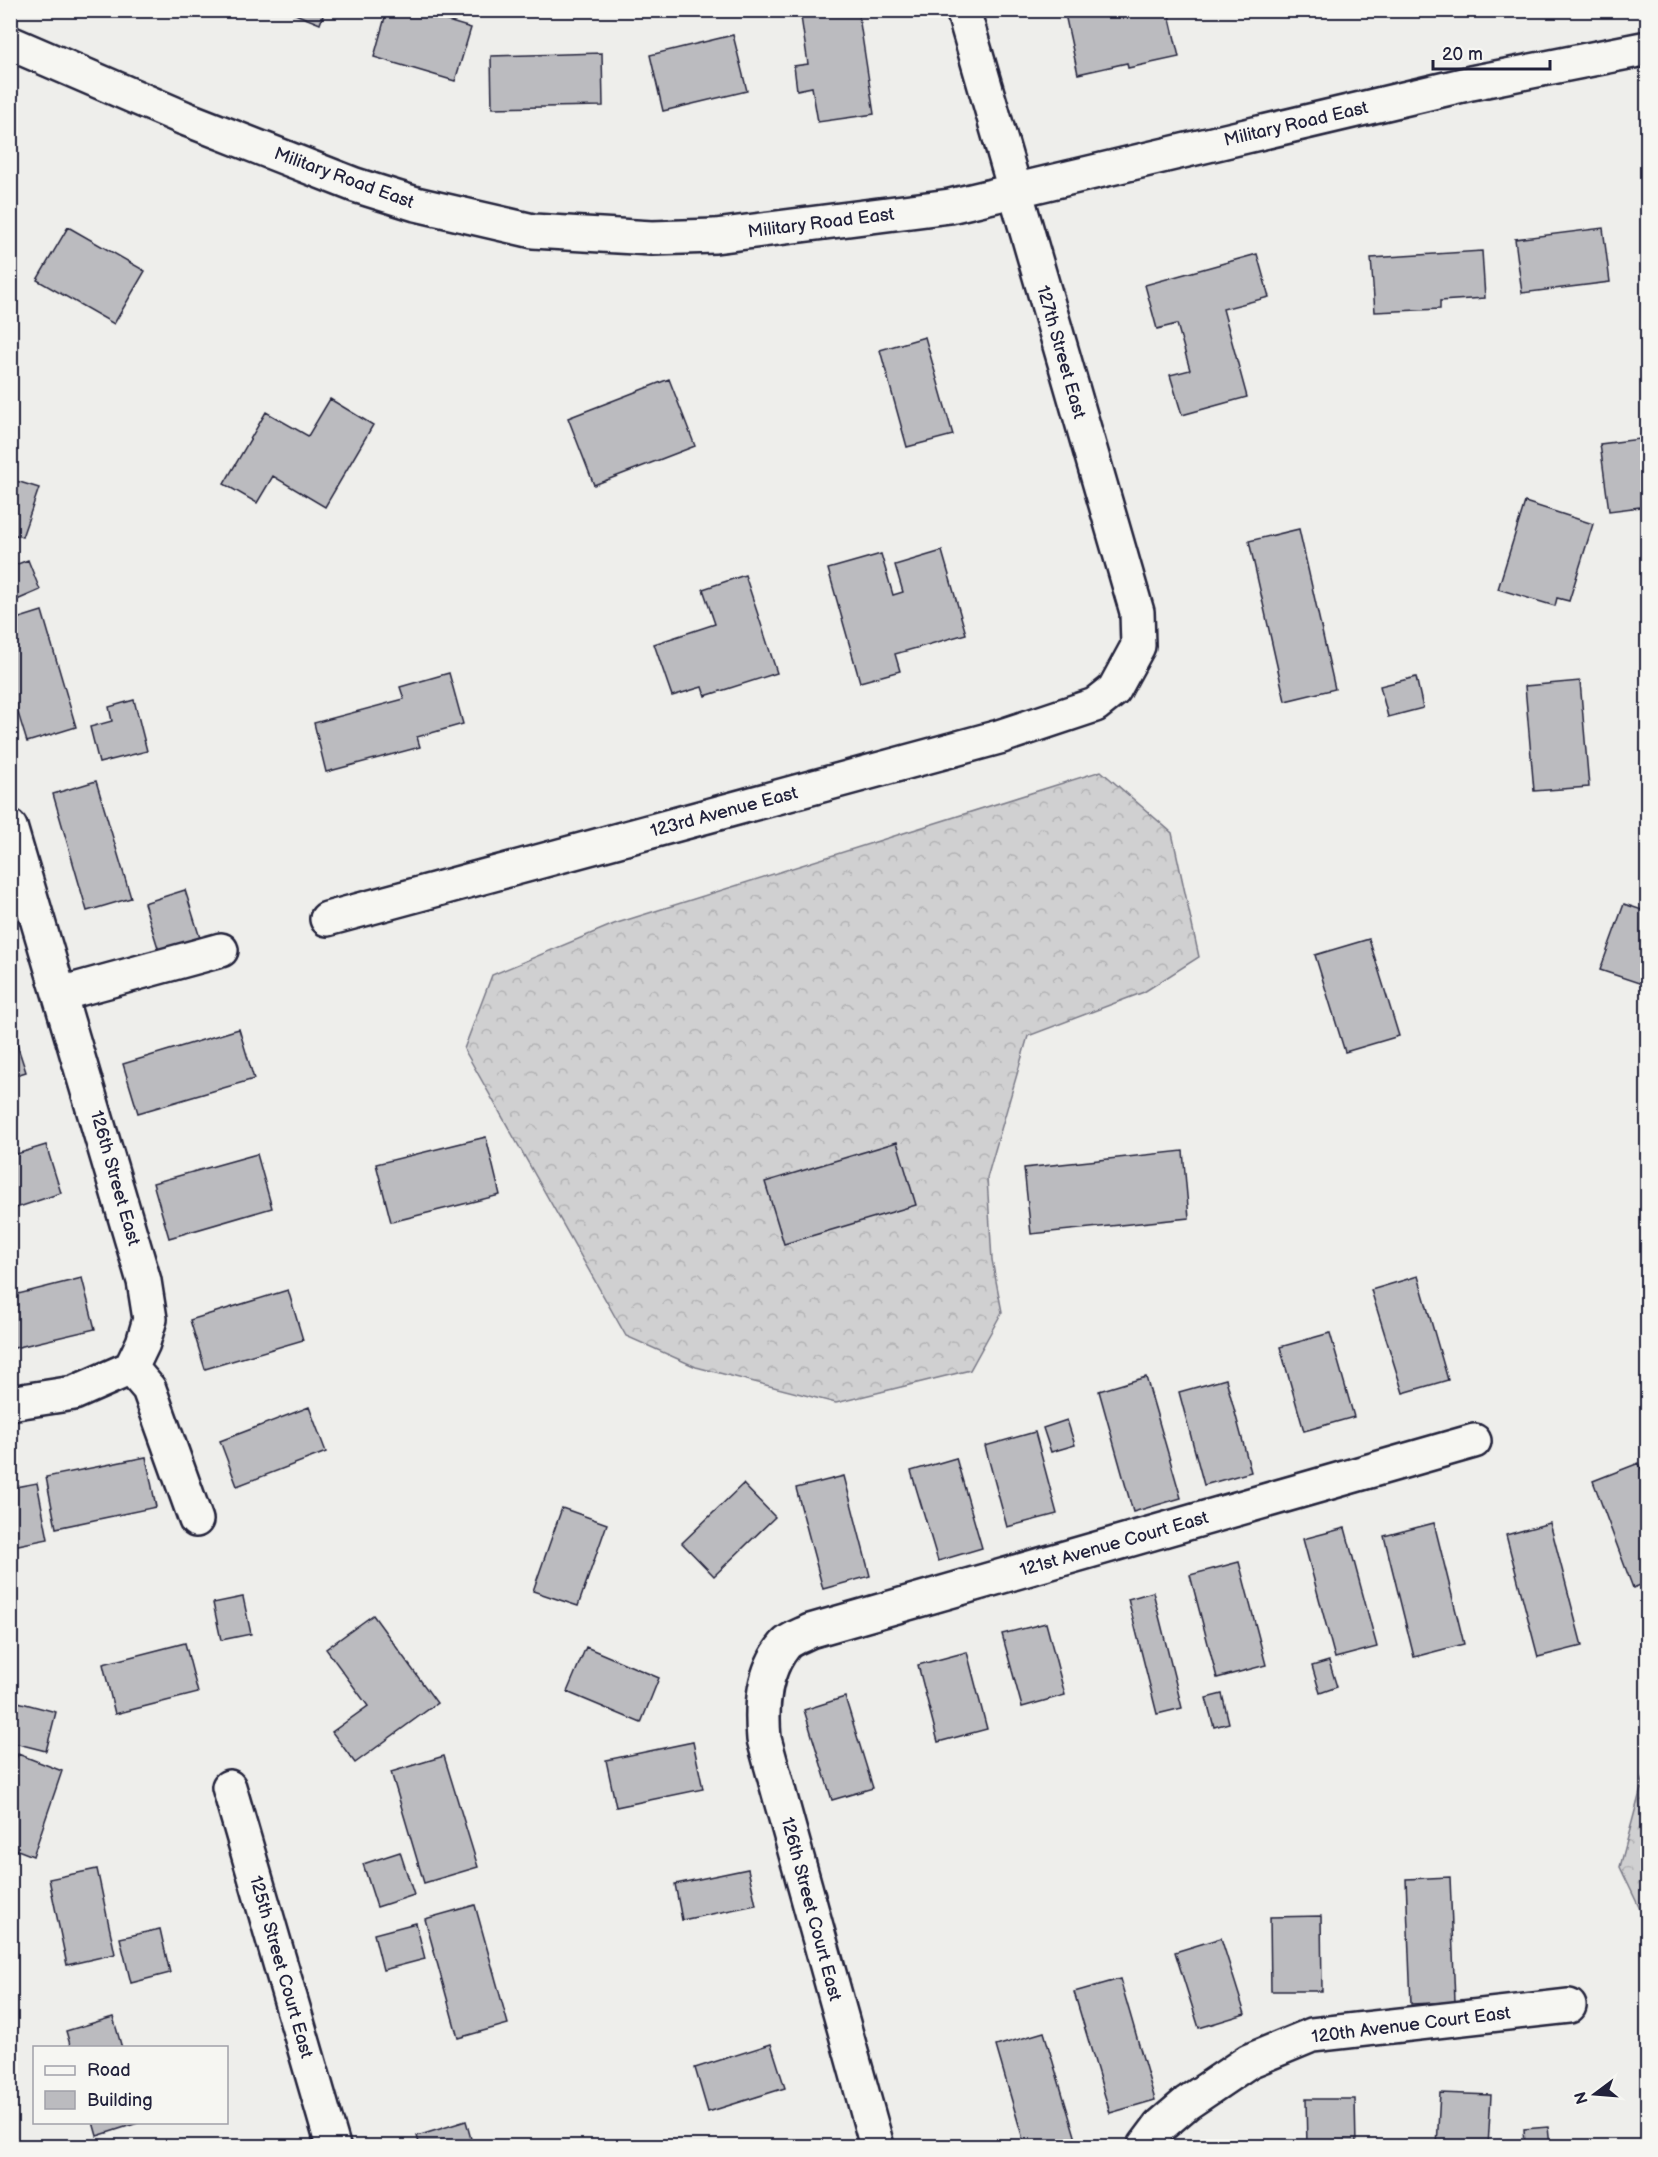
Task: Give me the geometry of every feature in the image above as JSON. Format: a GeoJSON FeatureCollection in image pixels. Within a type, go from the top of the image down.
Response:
{"type":"FeatureCollection","features":[{"type":"Feature","properties":{"kind":"street","name":"127th Street East"},"geometry":{"type":"LineString","coordinates":[[963,10],[1013,190],[1137,612],[1138,646],[1114,690]]}},
{"type":"Feature","properties":{"kind":"street","name":"Military Road East"},"geometry":{"type":"LineString","coordinates":[[10,43],[184,118],[355,185],[416,204],[533,231],[652,238],[715,236],[950,206],[1471,83],[1647,48]]}},
{"type":"Feature","properties":{"kind":"street","name":"123rd Avenue East"},"geometry":{"type":"LineString","coordinates":[[327,920],[999,736],[1095,705],[1114,690]]}},
{"type":"Feature","properties":{"kind":"street","name":"126th Street East"},"geometry":{"type":"LineString","coordinates":[[10,827],[144,1281],[150,1319],[143,1343],[131,1368]]}},
{"type":"Feature","properties":{"kind":"street"},"geometry":{"type":"LineString","coordinates":[[60,994],[221,950]]}},
{"type":"Feature","properties":{"kind":"street"},"geometry":{"type":"LineString","coordinates":[[10,1403],[74,1393],[131,1368],[149,1389],[196,1520]]}},
{"type":"Feature","properties":{"kind":"street","name":"121st Avenue Court East"},"geometry":{"type":"LineString","coordinates":[[770,1670],[786,1643],[810,1631],[1474,1441]]}},
{"type":"Feature","properties":{"kind":"street","name":"126th Street Court East"},"geometry":{"type":"LineString","coordinates":[[770,1670],[761,1707],[764,1739],[877,2146]]}},
{"type":"Feature","properties":{"kind":"street","name":"125th Street Court East"},"geometry":{"type":"LineString","coordinates":[[229,1787],[333,2146]]}},
{"type":"Feature","properties":{"kind":"street","name":"120th Avenue Court East"},"geometry":{"type":"LineString","coordinates":[[1145,2146],[1160,2126],[1187,2103],[1249,2061],[1312,2035],[1569,2006]]}},
{"type":"Feature","properties":{"kind":"green space"},"geometry":{"type":"Polygon","coordinates":[[[1101,771],[1172,833],[1199,957],[1144,992],[1028,1036],[987,1178],[992,1260],[1002,1312],[970,1370],[836,1403],[696,1367],[626,1336],[464,1049],[492,975],[614,924],[1101,771]]]}},
{"type":"Feature","properties":{"kind":"green space"},"geometry":{"type":"Polygon","coordinates":[[[1647,1766],[1647,1924],[1620,1867],[1647,1766]]]}},
{"type":"Feature","properties":{"kind":"building"},"geometry":{"type":"Polygon","coordinates":[[[285,10],[325,10],[320,24],[285,10]]]}},
{"type":"Feature","properties":{"kind":"building"},"geometry":{"type":"Polygon","coordinates":[[[387,10],[411,10],[471,28],[455,81],[374,57],[387,10]]]}},
{"type":"Feature","properties":{"kind":"building"},"geometry":{"type":"Polygon","coordinates":[[[800,10],[858,10],[874,114],[818,122],[812,87],[797,90],[794,66],[808,64],[800,10]]]}},
{"type":"Feature","properties":{"kind":"building"},"geometry":{"type":"Polygon","coordinates":[[[1082,10],[1168,10],[1179,57],[1128,68],[1127,63],[1078,74],[1065,14],[1082,10]]]}},
{"type":"Feature","properties":{"kind":"building"},"geometry":{"type":"Polygon","coordinates":[[[733,35],[747,91],[663,111],[650,55],[733,35]]]}},
{"type":"Feature","properties":{"kind":"building"},"geometry":{"type":"Polygon","coordinates":[[[602,53],[603,106],[492,108],[491,56],[602,53]]]}},
{"type":"Feature","properties":{"kind":"building"},"geometry":{"type":"Polygon","coordinates":[[[68,227],[145,271],[114,324],[37,280],[68,227]]]}},
{"type":"Feature","properties":{"kind":"building"},"geometry":{"type":"Polygon","coordinates":[[[1603,228],[1610,282],[1522,293],[1515,239],[1603,228]]]}},
{"type":"Feature","properties":{"kind":"building"},"geometry":{"type":"Polygon","coordinates":[[[1482,251],[1485,298],[1440,301],[1440,309],[1375,312],[1371,258],[1482,251]]]}},
{"type":"Feature","properties":{"kind":"building"},"geometry":{"type":"Polygon","coordinates":[[[1257,254],[1269,297],[1223,309],[1247,397],[1182,415],[1170,375],[1190,370],[1177,324],[1157,329],[1145,285],[1257,254]]]}},
{"type":"Feature","properties":{"kind":"building"},"geometry":{"type":"Polygon","coordinates":[[[925,337],[953,435],[907,447],[880,350],[925,337]]]}},
{"type":"Feature","properties":{"kind":"building"},"geometry":{"type":"Polygon","coordinates":[[[669,379],[695,446],[594,485],[568,418],[669,379]]]}},
{"type":"Feature","properties":{"kind":"building"},"geometry":{"type":"Polygon","coordinates":[[[330,399],[373,425],[325,507],[273,476],[257,503],[224,484],[266,412],[308,436],[330,399]]]}},
{"type":"Feature","properties":{"kind":"building"},"geometry":{"type":"Polygon","coordinates":[[[1648,438],[1648,506],[1609,511],[1600,444],[1648,438]]]}},
{"type":"Feature","properties":{"kind":"building"},"geometry":{"type":"Polygon","coordinates":[[[10,479],[39,488],[22,537],[10,533],[10,479]]]}},
{"type":"Feature","properties":{"kind":"building"},"geometry":{"type":"Polygon","coordinates":[[[1525,502],[1593,524],[1569,601],[1557,598],[1555,606],[1498,589],[1525,502]]]}},
{"type":"Feature","properties":{"kind":"building"},"geometry":{"type":"Polygon","coordinates":[[[1299,529],[1335,689],[1285,701],[1249,541],[1299,529]]]}},
{"type":"Feature","properties":{"kind":"building"},"geometry":{"type":"Polygon","coordinates":[[[942,551],[966,634],[895,654],[900,671],[860,682],[828,569],[881,554],[893,595],[903,592],[895,565],[942,551]]]}},
{"type":"Feature","properties":{"kind":"building"},"geometry":{"type":"Polygon","coordinates":[[[28,560],[40,590],[10,603],[10,567],[28,560]]]}},
{"type":"Feature","properties":{"kind":"building"},"geometry":{"type":"Polygon","coordinates":[[[745,575],[777,673],[705,696],[702,687],[672,696],[654,644],[715,624],[703,589],[745,575]]]}},
{"type":"Feature","properties":{"kind":"building"},"geometry":{"type":"Polygon","coordinates":[[[42,611],[76,727],[27,742],[10,687],[10,621],[42,611]]]}},
{"type":"Feature","properties":{"kind":"building"},"geometry":{"type":"Polygon","coordinates":[[[449,673],[463,724],[417,737],[420,747],[326,772],[314,723],[404,699],[400,687],[449,673]]]}},
{"type":"Feature","properties":{"kind":"building"},"geometry":{"type":"Polygon","coordinates":[[[1416,677],[1423,708],[1388,717],[1380,686],[1416,677]]]}},
{"type":"Feature","properties":{"kind":"building"},"geometry":{"type":"Polygon","coordinates":[[[1580,681],[1589,787],[1534,791],[1525,686],[1580,681]]]}},
{"type":"Feature","properties":{"kind":"building"},"geometry":{"type":"Polygon","coordinates":[[[134,700],[147,751],[99,763],[90,727],[112,721],[109,707],[134,700]]]}},
{"type":"Feature","properties":{"kind":"building"},"geometry":{"type":"Polygon","coordinates":[[[96,781],[131,898],[87,911],[53,794],[96,781]]]}},
{"type":"Feature","properties":{"kind":"building"},"geometry":{"type":"Polygon","coordinates":[[[185,890],[200,938],[159,951],[144,903],[185,890]]]}},
{"type":"Feature","properties":{"kind":"building"},"geometry":{"type":"Polygon","coordinates":[[[1624,904],[1648,912],[1648,986],[1600,970],[1624,904]]]}},
{"type":"Feature","properties":{"kind":"building"},"geometry":{"type":"Polygon","coordinates":[[[1369,939],[1399,1036],[1345,1052],[1315,955],[1369,939]]]}},
{"type":"Feature","properties":{"kind":"building"},"geometry":{"type":"Polygon","coordinates":[[[10,1023],[26,1072],[10,1077],[10,1023]]]}},
{"type":"Feature","properties":{"kind":"building"},"geometry":{"type":"Polygon","coordinates":[[[239,1029],[254,1079],[138,1113],[123,1064],[239,1029]]]}},
{"type":"Feature","properties":{"kind":"building"},"geometry":{"type":"Polygon","coordinates":[[[486,1137],[500,1195],[391,1222],[376,1164],[486,1137]]]}},
{"type":"Feature","properties":{"kind":"building"},"geometry":{"type":"Polygon","coordinates":[[[897,1142],[916,1205],[784,1244],[765,1182],[897,1142]]]}},
{"type":"Feature","properties":{"kind":"building"},"geometry":{"type":"Polygon","coordinates":[[[46,1145],[61,1193],[10,1210],[10,1156],[46,1145]]]}},
{"type":"Feature","properties":{"kind":"building"},"geometry":{"type":"Polygon","coordinates":[[[1183,1151],[1189,1218],[1031,1234],[1024,1168],[1183,1151]]]}},
{"type":"Feature","properties":{"kind":"building"},"geometry":{"type":"Polygon","coordinates":[[[257,1154],[272,1208],[169,1238],[153,1183],[257,1154]]]}},
{"type":"Feature","properties":{"kind":"building"},"geometry":{"type":"Polygon","coordinates":[[[1418,1276],[1448,1380],[1403,1393],[1371,1290],[1418,1276]]]}},
{"type":"Feature","properties":{"kind":"building"},"geometry":{"type":"Polygon","coordinates":[[[82,1278],[95,1329],[10,1349],[10,1296],[82,1278]]]}},
{"type":"Feature","properties":{"kind":"building"},"geometry":{"type":"Polygon","coordinates":[[[288,1290],[303,1340],[205,1369],[190,1320],[288,1290]]]}},
{"type":"Feature","properties":{"kind":"building"},"geometry":{"type":"Polygon","coordinates":[[[1330,1333],[1354,1417],[1304,1431],[1280,1347],[1330,1333]]]}},
{"type":"Feature","properties":{"kind":"building"},"geometry":{"type":"Polygon","coordinates":[[[1146,1377],[1181,1498],[1133,1512],[1099,1391],[1146,1377]]]}},
{"type":"Feature","properties":{"kind":"building"},"geometry":{"type":"Polygon","coordinates":[[[1226,1379],[1251,1472],[1204,1485],[1179,1392],[1226,1379]]]}},
{"type":"Feature","properties":{"kind":"building"},"geometry":{"type":"Polygon","coordinates":[[[309,1407],[326,1452],[237,1486],[220,1441],[309,1407]]]}},
{"type":"Feature","properties":{"kind":"building"},"geometry":{"type":"Polygon","coordinates":[[[1067,1420],[1075,1445],[1051,1452],[1043,1428],[1067,1420]]]}},
{"type":"Feature","properties":{"kind":"building"},"geometry":{"type":"Polygon","coordinates":[[[1035,1432],[1057,1514],[1007,1527],[985,1446],[1035,1432]]]}},
{"type":"Feature","properties":{"kind":"building"},"geometry":{"type":"Polygon","coordinates":[[[146,1457],[156,1507],[56,1528],[46,1477],[146,1457]]]}},
{"type":"Feature","properties":{"kind":"building"},"geometry":{"type":"Polygon","coordinates":[[[956,1458],[982,1548],[938,1561],[911,1471],[956,1458]]]}},
{"type":"Feature","properties":{"kind":"building"},"geometry":{"type":"Polygon","coordinates":[[[1639,1463],[1648,1486],[1648,1582],[1633,1588],[1593,1481],[1639,1463]]]}},
{"type":"Feature","properties":{"kind":"building"},"geometry":{"type":"Polygon","coordinates":[[[844,1476],[870,1576],[823,1589],[796,1488],[844,1476]]]}},
{"type":"Feature","properties":{"kind":"building"},"geometry":{"type":"Polygon","coordinates":[[[37,1483],[48,1539],[13,1546],[10,1488],[37,1483]]]}},
{"type":"Feature","properties":{"kind":"building"},"geometry":{"type":"Polygon","coordinates":[[[743,1484],[775,1517],[714,1576],[682,1543],[743,1484]]]}},
{"type":"Feature","properties":{"kind":"building"},"geometry":{"type":"Polygon","coordinates":[[[562,1508],[607,1524],[578,1606],[533,1591],[562,1508]]]}},
{"type":"Feature","properties":{"kind":"building"},"geometry":{"type":"Polygon","coordinates":[[[1434,1523],[1464,1644],[1414,1657],[1384,1536],[1434,1523]]]}},
{"type":"Feature","properties":{"kind":"building"},"geometry":{"type":"Polygon","coordinates":[[[1550,1523],[1582,1646],[1538,1657],[1506,1535],[1550,1523]]]}},
{"type":"Feature","properties":{"kind":"building"},"geometry":{"type":"Polygon","coordinates":[[[1345,1528],[1377,1647],[1335,1658],[1303,1539],[1345,1528]]]}},
{"type":"Feature","properties":{"kind":"building"},"geometry":{"type":"Polygon","coordinates":[[[1239,1562],[1266,1665],[1217,1678],[1190,1575],[1239,1562]]]}},
{"type":"Feature","properties":{"kind":"building"},"geometry":{"type":"Polygon","coordinates":[[[1153,1592],[1182,1708],[1157,1714],[1128,1599],[1153,1592]]]}},
{"type":"Feature","properties":{"kind":"building"},"geometry":{"type":"Polygon","coordinates":[[[243,1597],[251,1634],[221,1640],[213,1603],[243,1597]]]}},
{"type":"Feature","properties":{"kind":"building"},"geometry":{"type":"Polygon","coordinates":[[[373,1615],[437,1703],[355,1763],[332,1732],[368,1706],[326,1649],[373,1615]]]}},
{"type":"Feature","properties":{"kind":"building"},"geometry":{"type":"Polygon","coordinates":[[[1046,1623],[1065,1695],[1022,1707],[1002,1634],[1046,1623]]]}},
{"type":"Feature","properties":{"kind":"building"},"geometry":{"type":"Polygon","coordinates":[[[185,1643],[198,1693],[115,1714],[103,1664],[185,1643]]]}},
{"type":"Feature","properties":{"kind":"building"},"geometry":{"type":"Polygon","coordinates":[[[586,1647],[659,1678],[641,1723],[567,1692],[586,1647]]]}},
{"type":"Feature","properties":{"kind":"building"},"geometry":{"type":"Polygon","coordinates":[[[967,1652],[987,1729],[938,1742],[918,1665],[967,1652]]]}},
{"type":"Feature","properties":{"kind":"building"},"geometry":{"type":"Polygon","coordinates":[[[1329,1661],[1337,1687],[1320,1693],[1312,1666],[1329,1661]]]}},
{"type":"Feature","properties":{"kind":"building"},"geometry":{"type":"Polygon","coordinates":[[[1222,1694],[1229,1723],[1214,1727],[1206,1698],[1222,1694]]]}},
{"type":"Feature","properties":{"kind":"building"},"geometry":{"type":"Polygon","coordinates":[[[845,1697],[873,1788],[832,1800],[804,1710],[845,1697]]]}},
{"type":"Feature","properties":{"kind":"building"},"geometry":{"type":"Polygon","coordinates":[[[18,1702],[56,1712],[46,1751],[10,1742],[18,1702]]]}},
{"type":"Feature","properties":{"kind":"building"},"geometry":{"type":"Polygon","coordinates":[[[693,1742],[703,1789],[616,1807],[606,1760],[693,1742]]]}},
{"type":"Feature","properties":{"kind":"building"},"geometry":{"type":"Polygon","coordinates":[[[18,1754],[62,1771],[33,1856],[10,1847],[10,1774],[18,1754]]]}},
{"type":"Feature","properties":{"kind":"building"},"geometry":{"type":"Polygon","coordinates":[[[444,1756],[478,1867],[424,1883],[391,1772],[444,1756]]]}},
{"type":"Feature","properties":{"kind":"building"},"geometry":{"type":"Polygon","coordinates":[[[400,1852],[414,1895],[377,1907],[363,1864],[400,1852]]]}},
{"type":"Feature","properties":{"kind":"building"},"geometry":{"type":"Polygon","coordinates":[[[97,1869],[115,1954],[67,1965],[49,1879],[97,1869]]]}},
{"type":"Feature","properties":{"kind":"building"},"geometry":{"type":"Polygon","coordinates":[[[748,1869],[756,1905],[682,1920],[675,1884],[748,1869]]]}},
{"type":"Feature","properties":{"kind":"building"},"geometry":{"type":"Polygon","coordinates":[[[1450,1877],[1455,2002],[1411,2004],[1406,1879],[1450,1877]]]}},
{"type":"Feature","properties":{"kind":"building"},"geometry":{"type":"Polygon","coordinates":[[[475,1905],[508,2024],[458,2038],[425,1919],[475,1905]]]}},
{"type":"Feature","properties":{"kind":"building"},"geometry":{"type":"Polygon","coordinates":[[[1321,1916],[1322,1991],[1271,1991],[1270,1917],[1321,1916]]]}},
{"type":"Feature","properties":{"kind":"building"},"geometry":{"type":"Polygon","coordinates":[[[416,1923],[425,1959],[383,1970],[374,1934],[416,1923]]]}},
{"type":"Feature","properties":{"kind":"building"},"geometry":{"type":"Polygon","coordinates":[[[160,1929],[170,1973],[131,1983],[120,1938],[160,1929]]]}},
{"type":"Feature","properties":{"kind":"building"},"geometry":{"type":"Polygon","coordinates":[[[1221,1938],[1245,2014],[1199,2028],[1175,1952],[1221,1938]]]}},
{"type":"Feature","properties":{"kind":"building"},"geometry":{"type":"Polygon","coordinates":[[[1120,1979],[1155,2100],[1110,2113],[1074,1992],[1120,1979]]]}},
{"type":"Feature","properties":{"kind":"building"},"geometry":{"type":"Polygon","coordinates":[[[113,2017],[121,2046],[70,2046],[66,2031],[113,2017]]]}},
{"type":"Feature","properties":{"kind":"building"},"geometry":{"type":"Polygon","coordinates":[[[1044,2032],[1078,2146],[1025,2146],[996,2046],[1044,2032]]]}},
{"type":"Feature","properties":{"kind":"building"},"geometry":{"type":"Polygon","coordinates":[[[771,2044],[785,2088],[708,2112],[695,2068],[771,2044]]]}},
{"type":"Feature","properties":{"kind":"building"},"geometry":{"type":"Polygon","coordinates":[[[1440,2093],[1491,2095],[1488,2146],[1437,2146],[1440,2093]]]}},
{"type":"Feature","properties":{"kind":"building"},"geometry":{"type":"Polygon","coordinates":[[[1306,2099],[1355,2099],[1356,2146],[1307,2146],[1306,2099]]]}},
{"type":"Feature","properties":{"kind":"building"},"geometry":{"type":"Polygon","coordinates":[[[466,2121],[473,2146],[420,2146],[417,2136],[466,2121]]]}},
{"type":"Feature","properties":{"kind":"building"},"geometry":{"type":"Polygon","coordinates":[[[94,2124],[135,2124],[97,2136],[94,2124]]]}},
{"type":"Feature","properties":{"kind":"building"},"geometry":{"type":"Polygon","coordinates":[[[1548,2127],[1550,2146],[1525,2146],[1524,2129],[1548,2127]]]}},
{"type":"Feature","properties":{"kind":"building"},"geometry":{"type":"Polygon","coordinates":[[[1648,2139],[1648,2146],[1637,2146],[1636,2142],[1648,2139]]]}}]}
